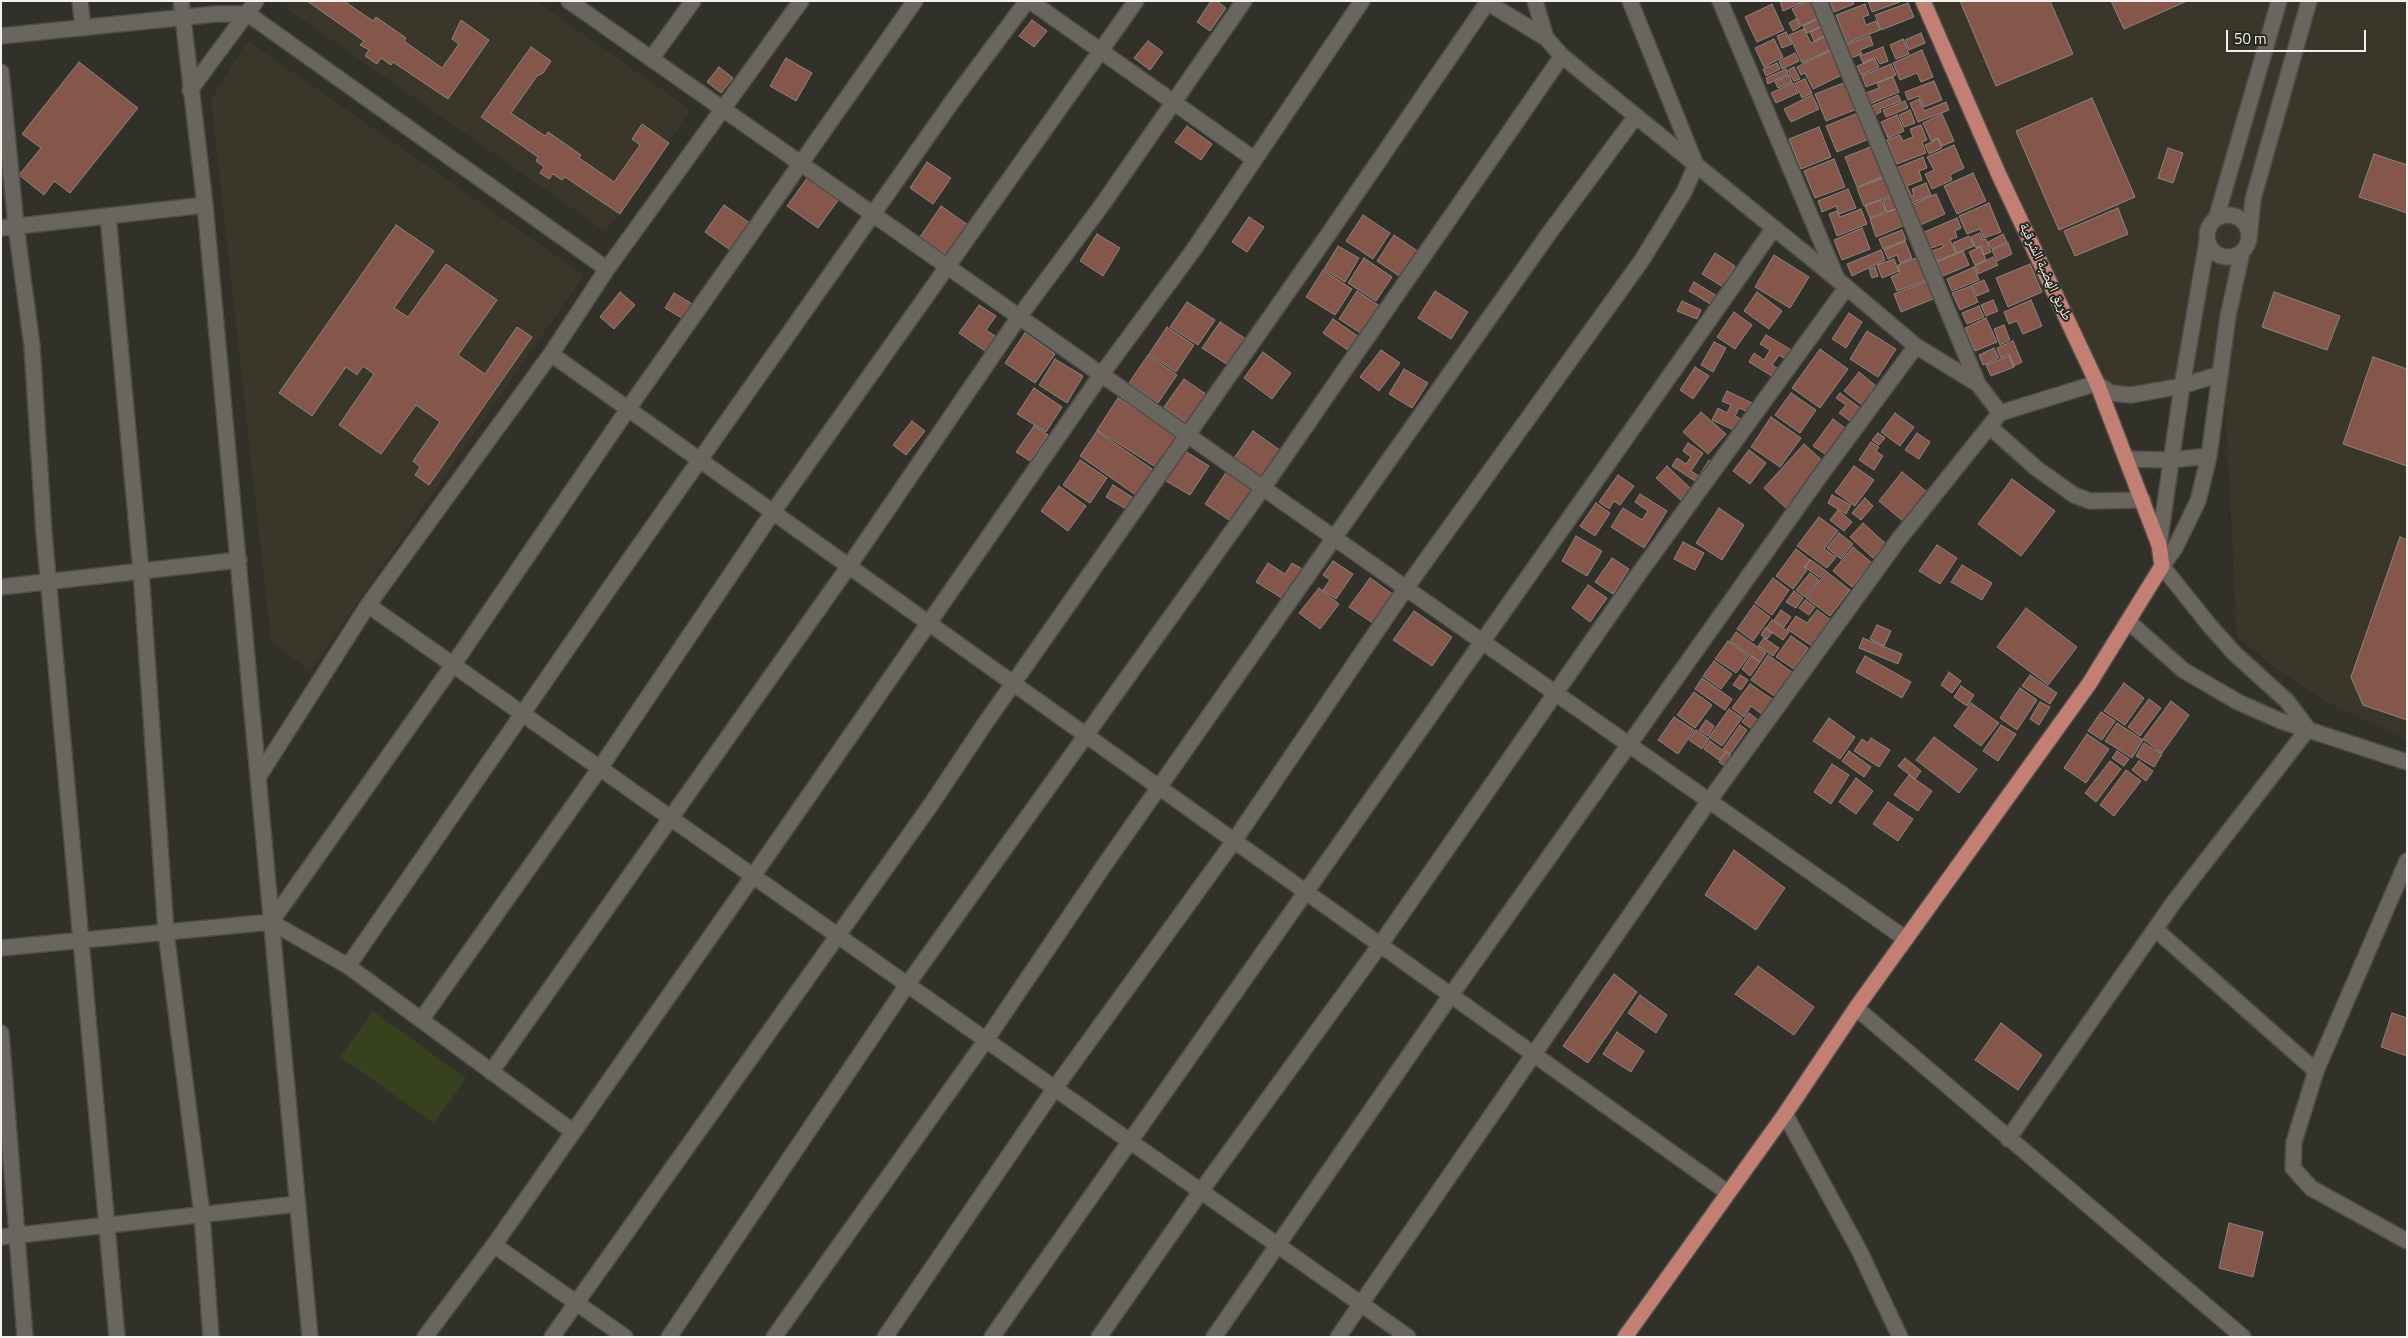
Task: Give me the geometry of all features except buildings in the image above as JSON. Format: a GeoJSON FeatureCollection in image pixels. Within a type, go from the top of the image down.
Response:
{"type":"FeatureCollection","features":[{"type":"Feature","properties":{"kind":"main road","name":"طريق الهضبة الشرقية"},"geometry":{"type":"LineString","coordinates":[[1923,1],[1999,175],[2096,383],[2160,545],[2162,566]]}},
{"type":"Feature","properties":{"kind":"main road"},"geometry":{"type":"LineString","coordinates":[[1625,1337],[1785,1114],[1856,1008],[2089,684],[2162,566]]}},
{"type":"Feature","properties":{"kind":"street"},"geometry":{"type":"LineString","coordinates":[[80,1],[83,28]]}},
{"type":"Feature","properties":{"kind":"street"},"geometry":{"type":"LineString","coordinates":[[181,1],[205,205],[310,1337]]}},
{"type":"Feature","properties":{"kind":"street"},"geometry":{"type":"LineString","coordinates":[[651,59],[693,1]]}},
{"type":"Feature","properties":{"kind":"street"},"geometry":{"type":"LineString","coordinates":[[259,776],[368,605],[551,354],[608,269],[722,108],[801,1]]}},
{"type":"Feature","properties":{"kind":"street"},"geometry":{"type":"LineString","coordinates":[[271,922],[453,665],[628,409],[800,163],[916,1]]}},
{"type":"Feature","properties":{"kind":"street"},"geometry":{"type":"LineString","coordinates":[[348,966],[522,714],[954,99],[1029,1],[1254,159]]}},
{"type":"Feature","properties":{"kind":"street"},"geometry":{"type":"LineString","coordinates":[[421,1020],[600,768],[773,512],[1136,1]]}},
{"type":"Feature","properties":{"kind":"street"},"geometry":{"type":"LineString","coordinates":[[492,1072],[849,566],[1019,317],[1102,206],[1244,1]]}},
{"type":"Feature","properties":{"kind":"street"},"geometry":{"type":"LineString","coordinates":[[425,1337],[494,1245],[1101,375],[1192,252],[1362,1]]}},
{"type":"Feature","properties":{"kind":"street"},"geometry":{"type":"LineString","coordinates":[[1535,1],[1546,38]]}},
{"type":"Feature","properties":{"kind":"street"},"geometry":{"type":"LineString","coordinates":[[885,1337],[1055,1088],[1234,841],[1406,588],[1642,260],[1684,192],[1696,165],[1630,1]]}},
{"type":"Feature","properties":{"kind":"street"},"geometry":{"type":"LineString","coordinates":[[1720,1],[1842,284]]}},
{"type":"Feature","properties":{"kind":"street"},"geometry":{"type":"LineString","coordinates":[[1819,1],[1978,384],[2000,413]]}},
{"type":"Feature","properties":{"kind":"street"},"geometry":{"type":"LineString","coordinates":[[2160,545],[2182,386],[2208,228],[2216,219],[2279,1]]}},
{"type":"Feature","properties":{"kind":"street"},"geometry":{"type":"LineString","coordinates":[[2308,1],[2253,199],[2246,246],[2228,316],[2208,456],[2198,502],[2174,548],[2162,566],[2234,653],[2287,701],[2308,729]]}},
{"type":"Feature","properties":{"kind":"street"},"geometry":{"type":"LineString","coordinates":[[552,1337],[836,935],[930,806],[1188,436],[1486,2],[1546,38],[1562,56],[1916,346],[1978,384]]}},
{"type":"Feature","properties":{"kind":"street"},"geometry":{"type":"LineString","coordinates":[[575,3],[651,59],[1906,940]]}},
{"type":"Feature","properties":{"kind":"street"},"geometry":{"type":"LineString","coordinates":[[1,36],[182,17],[252,7],[608,269]]}},
{"type":"Feature","properties":{"kind":"street"},"geometry":{"type":"LineString","coordinates":[[190,90],[252,7]]}},
{"type":"Feature","properties":{"kind":"street"},"geometry":{"type":"LineString","coordinates":[[669,1337],[907,985],[1263,488],[1562,56]]}},
{"type":"Feature","properties":{"kind":"street"},"geometry":{"type":"LineString","coordinates":[[1,72],[8,227],[32,346],[48,582],[117,1337]]}},
{"type":"Feature","properties":{"kind":"street"},"geometry":{"type":"LineString","coordinates":[[774,1337],[986,1040],[1159,787],[1550,232],[1636,116]]}},
{"type":"Feature","properties":{"kind":"street"},"geometry":{"type":"LineString","coordinates":[[8,227],[205,205]]}},
{"type":"Feature","properties":{"kind":"street"},"geometry":{"type":"LineString","coordinates":[[2207,241],[2209,247],[2218,256],[2231,258],[2246,246],[2247,226],[2242,221],[2229,215],[2216,219]]}},
{"type":"Feature","properties":{"kind":"street"},"geometry":{"type":"LineString","coordinates":[[108,216],[141,571],[166,932],[202,1215],[211,1337]]}},
{"type":"Feature","properties":{"kind":"street"},"geometry":{"type":"LineString","coordinates":[[992,1337],[1774,228]]}},
{"type":"Feature","properties":{"kind":"street"},"geometry":{"type":"LineString","coordinates":[[1099,1337],[1200,1191],[1380,944],[1842,284]]}},
{"type":"Feature","properties":{"kind":"street"},"geometry":{"type":"LineString","coordinates":[[1214,1337],[1451,995],[1630,746],[1817,480],[1916,346]]}},
{"type":"Feature","properties":{"kind":"street"},"geometry":{"type":"LineString","coordinates":[[551,354],[1728,1192]]}},
{"type":"Feature","properties":{"kind":"street"},"geometry":{"type":"LineString","coordinates":[[1338,1337],[1709,802],[1899,540],[2000,413],[2096,383],[2111,392],[2131,395],[2182,386],[2220,374]]}},
{"type":"Feature","properties":{"kind":"street"},"geometry":{"type":"LineString","coordinates":[[1989,426],[2036,468],[2074,495],[2090,501],[2143,500]]}},
{"type":"Feature","properties":{"kind":"street"},"geometry":{"type":"LineString","coordinates":[[2126,459],[2171,460],[2208,456]]}},
{"type":"Feature","properties":{"kind":"street"},"geometry":{"type":"LineString","coordinates":[[1,587],[239,560]]}},
{"type":"Feature","properties":{"kind":"street"},"geometry":{"type":"LineString","coordinates":[[368,605],[1408,1337]]}},
{"type":"Feature","properties":{"kind":"street"},"geometry":{"type":"LineString","coordinates":[[2129,622],[2183,670],[2207,686],[2281,721],[2407,762]]}},
{"type":"Feature","properties":{"kind":"street"},"geometry":{"type":"LineString","coordinates":[[2008,1139],[2155,929],[2308,729]]}},
{"type":"Feature","properties":{"kind":"street"},"geometry":{"type":"LineString","coordinates":[[2407,861],[2316,1071],[2294,1142],[2294,1168],[2311,1188],[2407,1241]]}},
{"type":"Feature","properties":{"kind":"street"},"geometry":{"type":"LineString","coordinates":[[1,948],[271,922],[348,966],[572,1131]]}},
{"type":"Feature","properties":{"kind":"street"},"geometry":{"type":"LineString","coordinates":[[2155,929],[2316,1071]]}},
{"type":"Feature","properties":{"kind":"street"},"geometry":{"type":"LineString","coordinates":[[1856,1008],[2243,1337]]}},
{"type":"Feature","properties":{"kind":"street"},"geometry":{"type":"LineString","coordinates":[[1,1033],[9,1236],[25,1337]]}},
{"type":"Feature","properties":{"kind":"street"},"geometry":{"type":"LineString","coordinates":[[1785,1114],[1860,1252],[1900,1337]]}},
{"type":"Feature","properties":{"kind":"street"},"geometry":{"type":"LineString","coordinates":[[9,1236],[297,1204]]}},
{"type":"Feature","properties":{"kind":"street"},"geometry":{"type":"LineString","coordinates":[[494,1245],[625,1337]]}},
{"type":"Feature","properties":{"kind":"shaded area"},"geometry":{"type":"Polygon","coordinates":[[[291,1],[536,1],[691,110],[606,232],[286,8],[291,1]]]}},
{"type":"Feature","properties":{"kind":"shaded area"},"geometry":{"type":"Polygon","coordinates":[[[1923,1],[2407,1],[2407,740],[2325,701],[2270,664],[2237,636],[2223,356],[2220,374],[2151,393],[2097,383],[1923,1]]]}},
{"type":"Feature","properties":{"kind":"shaded area"},"geometry":{"type":"Polygon","coordinates":[[[248,41],[584,275],[310,671],[271,641],[211,99],[248,41]]]}},
{"type":"Feature","properties":{"kind":"green space"},"geometry":{"type":"Polygon","coordinates":[[[373,1011],[466,1078],[434,1123],[340,1057],[373,1011]]]}}]}
